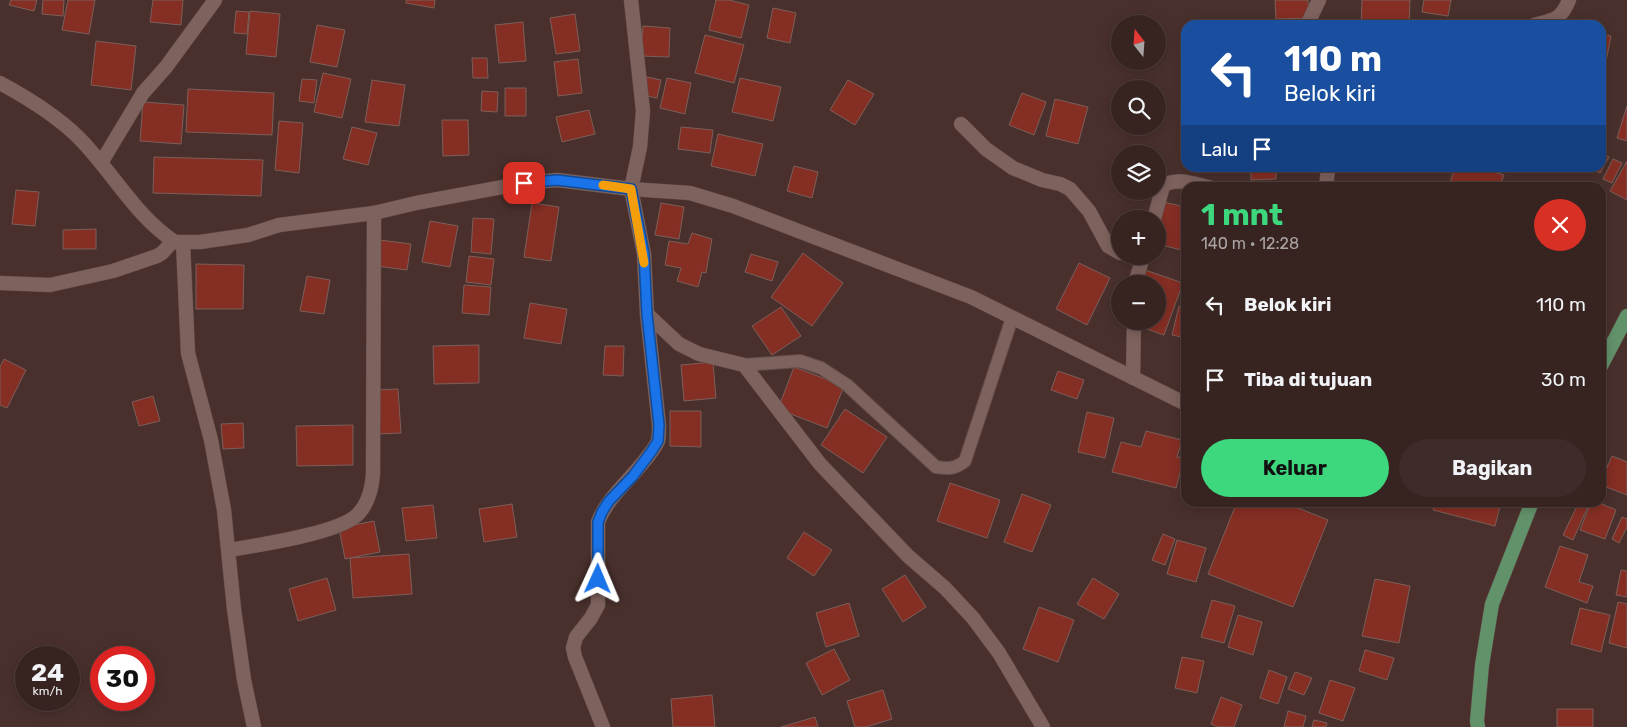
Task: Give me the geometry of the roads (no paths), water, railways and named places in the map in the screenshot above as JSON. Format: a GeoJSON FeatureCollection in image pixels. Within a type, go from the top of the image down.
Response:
{"type":"FeatureCollection","features":[{"type":"Feature","properties":{"kind":"main road"},"geometry":{"type":"LineString","coordinates":[[1606,356],[1627,316]]}},
{"type":"Feature","properties":{"kind":"main road"},"geometry":{"type":"LineString","coordinates":[[1478,727],[1482,665],[1492,604],[1530,507]]}},
{"type":"Feature","properties":{"kind":"street"},"geometry":{"type":"LineString","coordinates":[[101,164],[143,93],[166,67],[215,0]]}},
{"type":"Feature","properties":{"kind":"street"},"geometry":{"type":"LineString","coordinates":[[603,727],[573,648],[576,637],[591,618],[598,605],[598,522],[609,501],[633,476],[658,441],[659,425],[647,314],[644,254],[631,189],[640,147],[643,111],[630,0]]}},
{"type":"Feature","properties":{"kind":"street"},"geometry":{"type":"LineString","coordinates":[[1309,20],[1319,0]]}},
{"type":"Feature","properties":{"kind":"street"},"geometry":{"type":"LineString","coordinates":[[1552,20],[1565,11],[1569,0]]}},
{"type":"Feature","properties":{"kind":"street"},"geometry":{"type":"LineString","coordinates":[[0,83],[53,117],[78,137],[148,219],[178,242],[188,353],[211,440],[224,510],[230,550],[234,609],[254,727]]}},
{"type":"Feature","properties":{"kind":"street"},"geometry":{"type":"LineString","coordinates":[[961,124],[986,149],[1013,168],[1070,189],[1089,211],[1108,246],[1111,248]]}},
{"type":"Feature","properties":{"kind":"street"},"geometry":{"type":"LineString","coordinates":[[0,283],[50,285],[113,271],[157,256],[178,242],[248,235],[279,225],[374,213],[425,201],[524,183],[557,180],[631,189],[690,193],[733,206],[971,297],[1181,402]]}},
{"type":"Feature","properties":{"kind":"street"},"geometry":{"type":"LineString","coordinates":[[1156,210],[1163,186],[1166,183],[1181,182]]}},
{"type":"Feature","properties":{"kind":"street"},"geometry":{"type":"LineString","coordinates":[[230,550],[300,537],[351,521],[360,513],[368,499],[374,474],[374,213]]}},
{"type":"Feature","properties":{"kind":"street"},"geometry":{"type":"LineString","coordinates":[[647,314],[678,344],[699,354],[744,365],[820,464],[908,556],[945,588],[972,618],[999,653],[1043,727]]}},
{"type":"Feature","properties":{"kind":"street"},"geometry":{"type":"LineString","coordinates":[[1134,330],[1134,378]]}},
{"type":"Feature","properties":{"kind":"lane"},"geometry":{"type":"LineString","coordinates":[[744,365],[800,362],[821,368],[846,385],[936,468],[948,469],[957,467],[965,461],[1012,318]]}}]}
